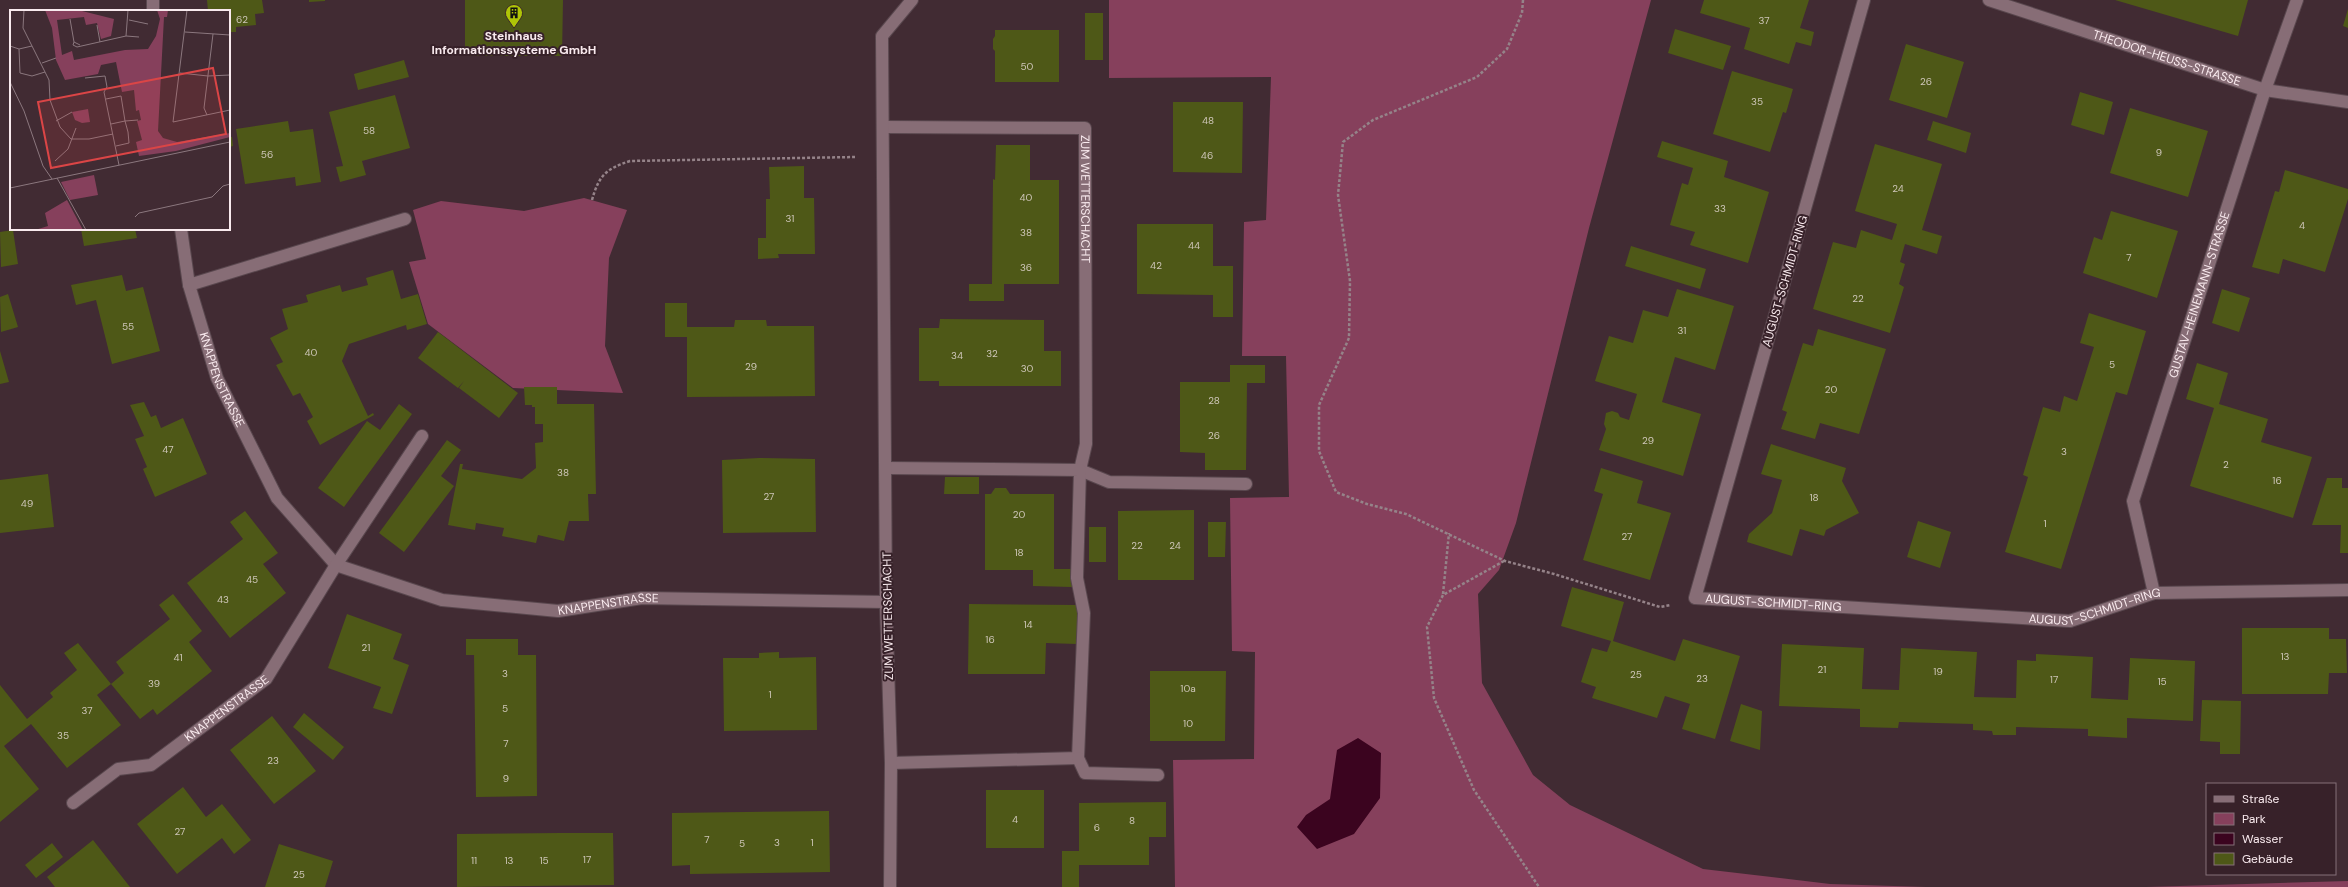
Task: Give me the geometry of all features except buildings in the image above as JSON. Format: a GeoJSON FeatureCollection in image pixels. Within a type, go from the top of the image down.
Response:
{"type":"FeatureCollection","features":[{"type":"Feature","properties":{"kind":"street"},"geometry":{"type":"LineString","coordinates":[[153,0],[154,10]]}},
{"type":"Feature","properties":{"kind":"street","name":"ZUM WETTERSCHACHT"},"geometry":{"type":"LineString","coordinates":[[890,887],[891,763],[886,602],[884,127],[882,36],[912,0]]}},
{"type":"Feature","properties":{"kind":"street","name":"AUGUST-SCHMIDT-RING"},"geometry":{"type":"LineString","coordinates":[[1864,0],[1695,598],[2070,621],[2154,593],[2348,590]]}},
{"type":"Feature","properties":{"kind":"street","name":"THEODOR-HEUSS-STRASSE"},"geometry":{"type":"LineString","coordinates":[[1990,0],[2265,90],[2348,102]]}},
{"type":"Feature","properties":{"kind":"street","name":"GUSTAV-HEINEMANN-STRASSE"},"geometry":{"type":"LineString","coordinates":[[2154,593],[2133,500],[2265,90],[2297,0]]}},
{"type":"Feature","properties":{"kind":"street","name":"ZUM WETTERSCHACHT"},"geometry":{"type":"LineString","coordinates":[[884,127],[1085,128],[1086,444],[1080,470],[1077,578],[1084,613],[1078,758]]}},
{"type":"Feature","properties":{"kind":"street"},"geometry":{"type":"LineString","coordinates":[[189,285],[405,219]]}},
{"type":"Feature","properties":{"kind":"street","name":"KNAPPENSTRASSE"},"geometry":{"type":"LineString","coordinates":[[181,230],[189,285],[217,378],[276,498],[336,565],[442,600],[558,611],[642,598],[886,602]]}},
{"type":"Feature","properties":{"kind":"street","name":"KNAPPENSTRASSE"},"geometry":{"type":"LineString","coordinates":[[74,803],[118,769],[151,764],[266,679],[336,565],[422,436]]}},
{"type":"Feature","properties":{"kind":"street"},"geometry":{"type":"LineString","coordinates":[[886,468],[1080,470],[1109,482],[1246,484]]}},
{"type":"Feature","properties":{"kind":"street"},"geometry":{"type":"LineString","coordinates":[[891,763],[1078,758],[1085,773],[1158,775]]}},
{"type":"Feature","properties":{"kind":"path"},"geometry":{"type":"LineString","coordinates":[[1523,0],[1522,13],[1507,49],[1477,77],[1373,120],[1343,142],[1338,195],[1350,281],[1349,338],[1319,405],[1318,452],[1336,492],[1367,504],[1406,514],[1505,561],[1554,574],[1660,607],[1695,598]]}},
{"type":"Feature","properties":{"kind":"path"},"geometry":{"type":"LineString","coordinates":[[592,200],[599,179],[610,168],[630,161],[688,158],[884,158]]}},
{"type":"Feature","properties":{"kind":"path"},"geometry":{"type":"LineString","coordinates":[[1448,533],[1443,595],[1427,627],[1434,698],[1474,790],[1539,887]]}},
{"type":"Feature","properties":{"kind":"path"},"geometry":{"type":"LineString","coordinates":[[1443,595],[1505,561]]}},
{"type":"Feature","properties":{"kind":"green space"},"geometry":{"type":"Polygon","coordinates":[[[1109,0],[1651,0],[1589,228],[1516,523],[1499,570],[1478,594],[1482,683],[1533,775],[1570,805],[1703,869],[1830,884],[1926,887],[1175,887],[1173,760],[1254,759],[1255,652],[1232,651],[1230,498],[1289,497],[1286,356],[1242,356],[1244,222],[1266,220],[1271,77],[1109,78],[1109,0]]]}},
{"type":"Feature","properties":{"kind":"green space"},"geometry":{"type":"Polygon","coordinates":[[[584,198],[627,210],[609,258],[605,346],[623,393],[513,388],[428,324],[409,262],[426,259],[413,210],[441,201],[524,211],[584,198]]]}},
{"type":"Feature","properties":{"kind":"green space"},"geometry":{"type":"Polygon","coordinates":[[[2348,881],[2348,887],[2146,887],[2348,881]]]}},
{"type":"Feature","properties":{"kind":"water"},"geometry":{"type":"Polygon","coordinates":[[[1358,738],[1381,753],[1380,798],[1354,834],[1317,849],[1297,827],[1306,815],[1330,799],[1337,750],[1358,738]]]}},
{"type":"Feature","properties":{"kind":"place","name":"Steinhaus Informationssysteme GmbH"},"geometry":{"type":"Point","coordinates":[514,28]}}]}
